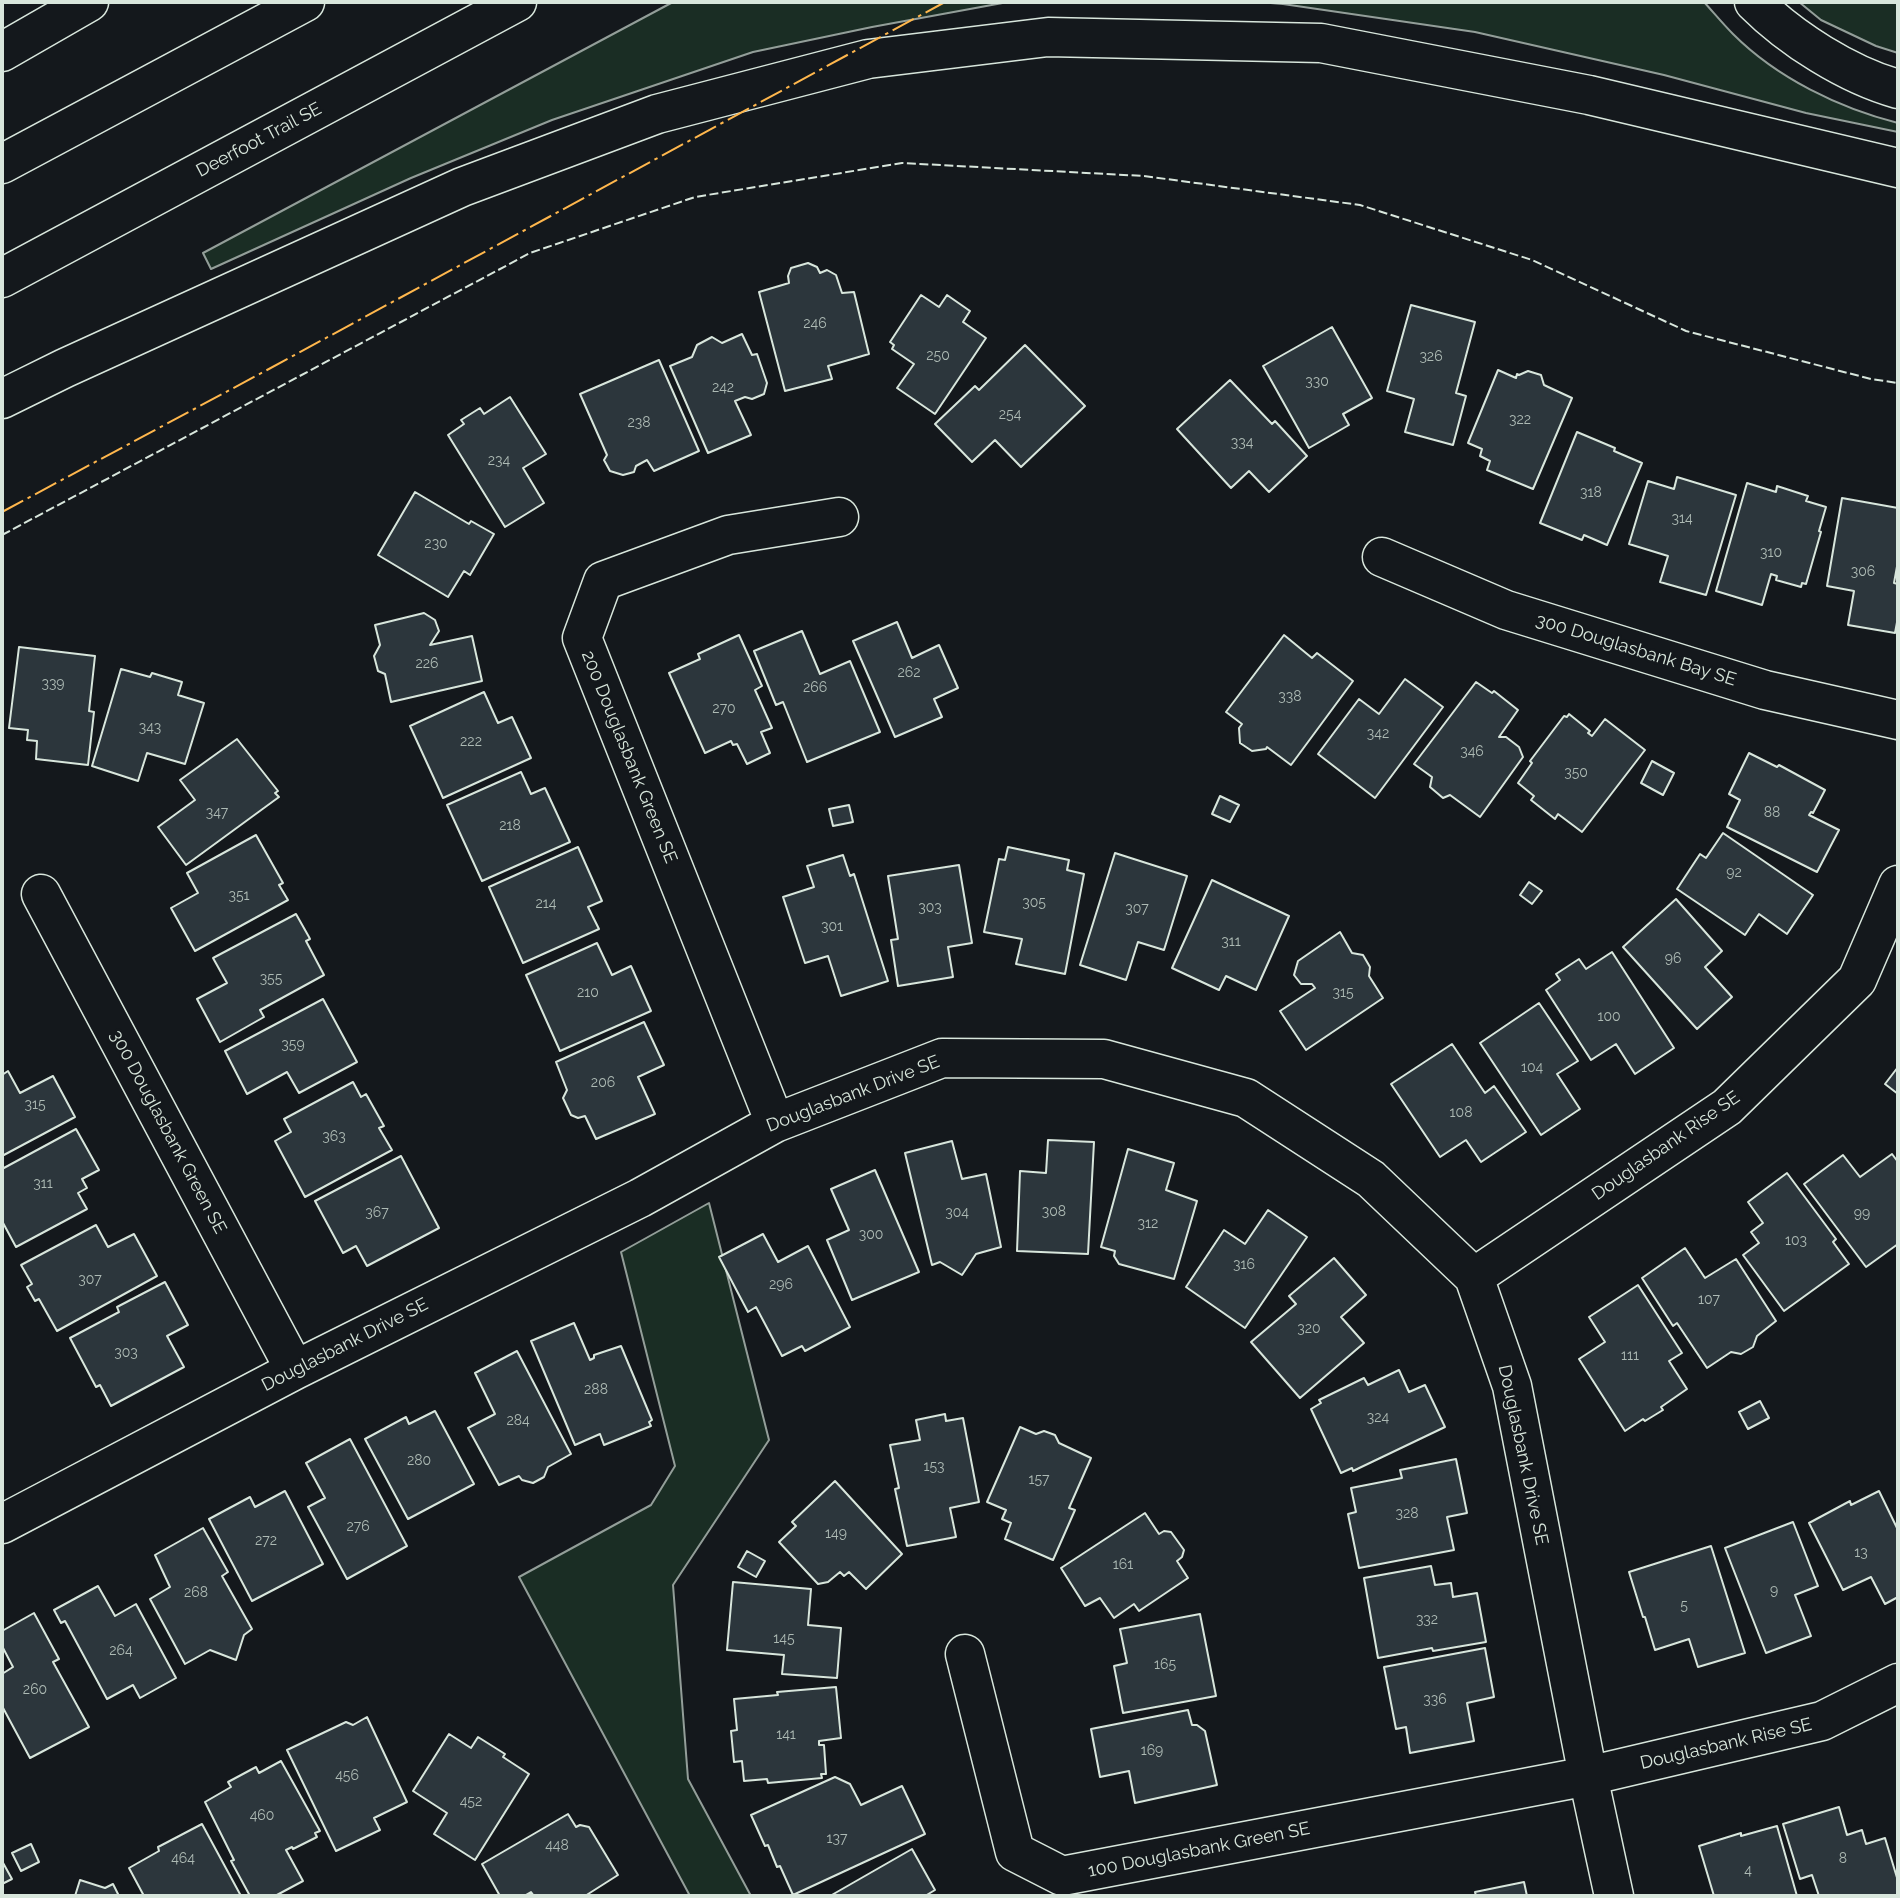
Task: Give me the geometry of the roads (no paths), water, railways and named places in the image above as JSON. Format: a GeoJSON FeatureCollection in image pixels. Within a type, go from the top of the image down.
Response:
{"type":"FeatureCollection","features":[{"type":"Feature","properties":{"kind":"main road"},"geometry":{"type":"LineString","coordinates":[[2,52],[89,2]]}},
{"type":"Feature","properties":{"kind":"main road"},"geometry":{"type":"LineString","coordinates":[[2,164],[304,2]]}},
{"type":"Feature","properties":{"kind":"main road","name":"Deerfoot Trail SE"},"geometry":{"type":"LineString","coordinates":[[2,278],[517,2]]}},
{"type":"Feature","properties":{"kind":"main road"},"geometry":{"type":"LineString","coordinates":[[1754,2],[1823,56],[1882,85],[1898,89]]}},
{"type":"Feature","properties":{"kind":"main road"},"geometry":{"type":"LineString","coordinates":[[2,399],[462,187],[657,114],[868,60],[1048,37],[1321,43],[1589,95],[1898,168]]}},
{"type":"Feature","properties":{"kind":"main road","name":"200 Douglasbank Green SE"},"geometry":{"type":"LineString","coordinates":[[775,1122],[582,638],[603,581],[728,535],[839,517]]}},
{"type":"Feature","properties":{"kind":"main road","name":"300 Douglasbank Bay SE"},"geometry":{"type":"LineString","coordinates":[[1382,557],[1506,610],[1765,690],[1898,720]]}},
{"type":"Feature","properties":{"kind":"main road","name":"Douglasbank Rise SE"},"geometry":{"type":"LineString","coordinates":[[1474,1277],[1727,1107],[1857,980],[1898,885]]}},
{"type":"Feature","properties":{"kind":"main road","name":"300 Douglasbank Green SE"},"geometry":{"type":"LineString","coordinates":[[41,894],[295,1370]]}},
{"type":"Feature","properties":{"kind":"main road","name":"Douglasbank Drive SE"},"geometry":{"type":"LineString","coordinates":[[2,1524],[295,1370],[640,1198],[775,1122],[942,1058],[1104,1059],[1246,1098],[1371,1179],[1474,1277],[1512,1386],[1614,1896]]}},
{"type":"Feature","properties":{"kind":"main road","name":"100 Douglasbank Green SE"},"geometry":{"type":"LineString","coordinates":[[965,1654],[1014,1852],[1062,1876],[1588,1776]]}},
{"type":"Feature","properties":{"kind":"main road","name":"Douglasbank Rise SE"},"geometry":{"type":"LineString","coordinates":[[1588,1776],[1822,1721],[1898,1683]]}}]}
